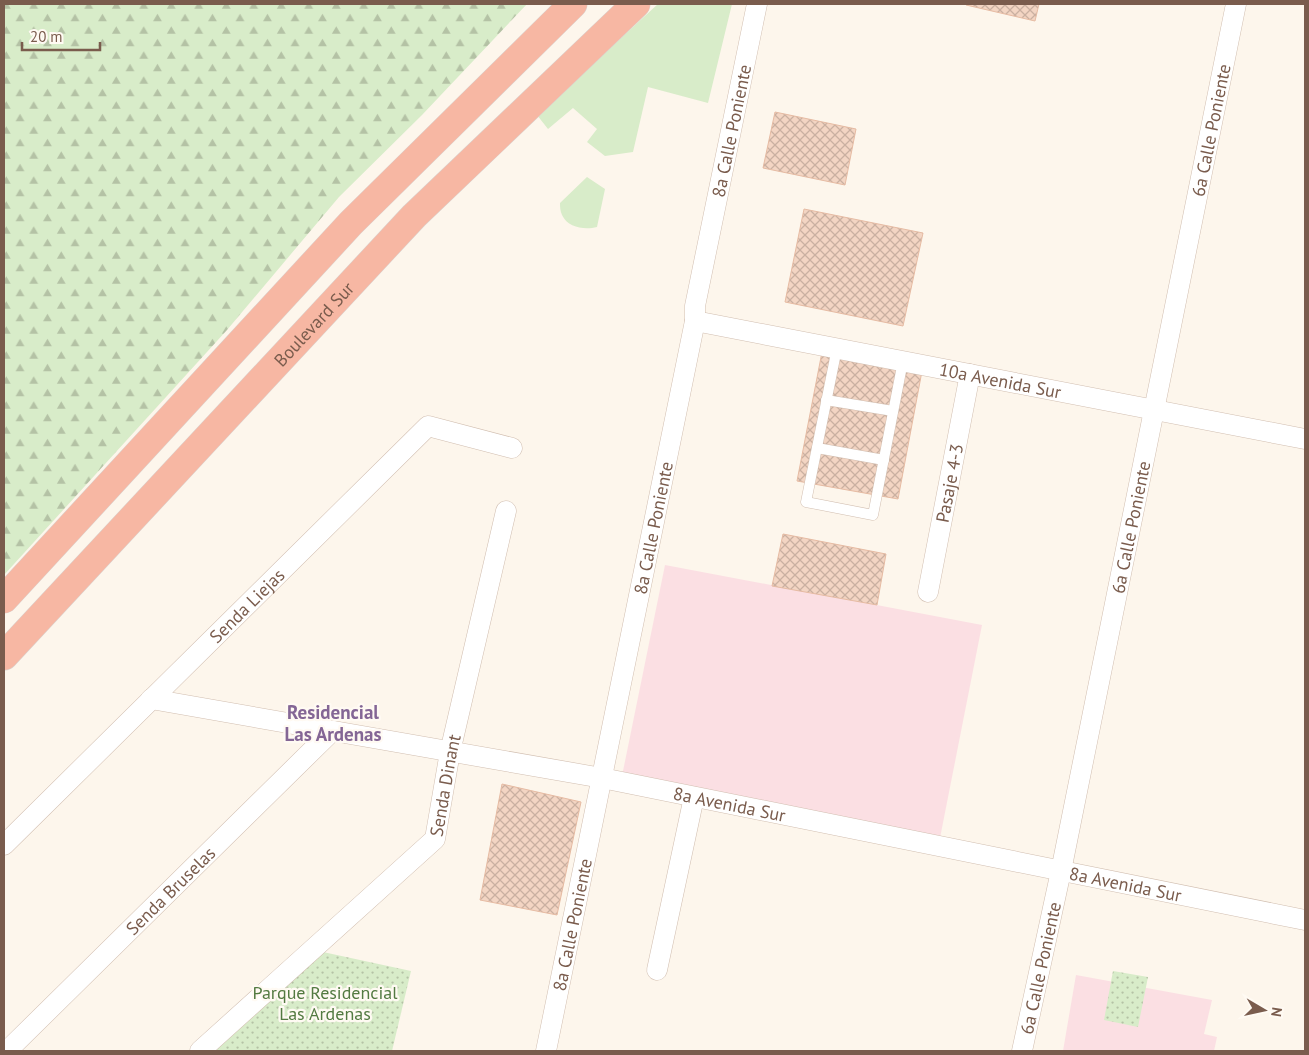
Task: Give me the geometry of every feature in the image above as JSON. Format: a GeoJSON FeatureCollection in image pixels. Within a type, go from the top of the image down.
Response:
{"type":"FeatureCollection","features":[{"type":"Feature","properties":{"kind":"highway"},"geometry":{"type":"LineString","coordinates":[[4,599],[351,223],[573,4]]}},
{"type":"Feature","properties":{"kind":"highway","name":"Boulevard Sur"},"geometry":{"type":"LineString","coordinates":[[4,656],[414,216],[636,4]]}},
{"type":"Feature","properties":{"kind":"street","name":"8a Calle Poniente"},"geometry":{"type":"LineString","coordinates":[[546,1051],[695,321],[695,306],[757,4]]}},
{"type":"Feature","properties":{"kind":"street","name":"6a Calle Poniente"},"geometry":{"type":"LineString","coordinates":[[1022,1051],[1061,871],[1236,4]]}},
{"type":"Feature","properties":{"kind":"street","name":"10a Avenida Sur"},"geometry":{"type":"LineString","coordinates":[[695,321],[1305,439]]}},
{"type":"Feature","properties":{"kind":"street","name":"Pasaje 4-3"},"geometry":{"type":"LineString","coordinates":[[928,592],[970,374]]}},
{"type":"Feature","properties":{"kind":"street","name":"Senda Liejas"},"geometry":{"type":"LineString","coordinates":[[4,845],[428,426],[512,448]]}},
{"type":"Feature","properties":{"kind":"street","name":"Senda Dinant"},"geometry":{"type":"LineString","coordinates":[[200,1051],[435,839],[450,752],[506,511]]}},
{"type":"Feature","properties":{"kind":"street","name":"8a Avenida Sur"},"geometry":{"type":"LineString","coordinates":[[151,699],[602,778],[1305,920]]}},
{"type":"Feature","properties":{"kind":"street","name":"Senda Bruselas"},"geometry":{"type":"LineString","coordinates":[[7,1051],[332,731]]}},
{"type":"Feature","properties":{"kind":"street"},"geometry":{"type":"LineString","coordinates":[[657,970],[694,797]]}},
{"type":"Feature","properties":{"kind":"lane"},"geometry":{"type":"LineString","coordinates":[[837,348],[806,502],[874,515],[903,361]]}},
{"type":"Feature","properties":{"kind":"lane"},"geometry":{"type":"LineString","coordinates":[[826,400],[893,412]]}},
{"type":"Feature","properties":{"kind":"lane"},"geometry":{"type":"LineString","coordinates":[[817,448],[884,460]]}},
{"type":"Feature","properties":{"kind":"shaded area"},"geometry":{"type":"Polygon","coordinates":[[[665,565],[982,625],[939,843],[622,776],[665,565]]]}},
{"type":"Feature","properties":{"kind":"shaded area"},"geometry":{"type":"Polygon","coordinates":[[[1076,975],[1212,1000],[1204,1034],[1217,1037],[1214,1051],[1063,1051],[1076,975]]]}},
{"type":"Feature","properties":{"kind":"green space"},"geometry":{"type":"Polygon","coordinates":[[[4,4],[527,4],[422,115],[339,197],[227,330],[4,575],[4,4]]]}},
{"type":"Feature","properties":{"kind":"green space"},"geometry":{"type":"Polygon","coordinates":[[[658,4],[732,4],[708,103],[648,87],[633,152],[605,156],[587,142],[597,129],[573,108],[548,129],[537,115],[658,4]]]}},
{"type":"Feature","properties":{"kind":"green space"},"geometry":{"type":"Polygon","coordinates":[[[587,177],[605,189],[597,227],[587,228],[577,227],[568,223],[560,210],[560,203],[587,177]]]}},
{"type":"Feature","properties":{"kind":"green space","name":"Parque Residencial Las Ardenas"},"geometry":{"type":"Polygon","coordinates":[[[309,949],[411,971],[392,1051],[205,1051],[309,949]]]}},
{"type":"Feature","properties":{"kind":"green space"},"geometry":{"type":"Polygon","coordinates":[[[1113,971],[1148,977],[1138,1027],[1104,1020],[1113,971]]]}},
{"type":"Feature","properties":{"kind":"building"},"geometry":{"type":"Polygon","coordinates":[[[966,4],[1039,4],[1035,21],[966,4]]]}},
{"type":"Feature","properties":{"kind":"building"},"geometry":{"type":"Polygon","coordinates":[[[775,112],[856,129],[845,185],[763,168],[775,112]]]}},
{"type":"Feature","properties":{"kind":"building"},"geometry":{"type":"Polygon","coordinates":[[[804,209],[923,233],[903,326],[785,302],[804,209]]]}},
{"type":"Feature","properties":{"kind":"building"},"geometry":{"type":"Polygon","coordinates":[[[822,352],[922,371],[898,499],[797,481],[822,352]]]}},
{"type":"Feature","properties":{"kind":"building"},"geometry":{"type":"Polygon","coordinates":[[[783,534],[886,554],[877,605],[772,586],[783,534]]]}},
{"type":"Feature","properties":{"kind":"building"},"geometry":{"type":"Polygon","coordinates":[[[502,784],[581,802],[557,915],[480,900],[502,784]]]}},
{"type":"Feature","properties":{"kind":"district","name":"Residencial Las Ardenas"},"geometry":{"type":"Point","coordinates":[333,723]}}]}
